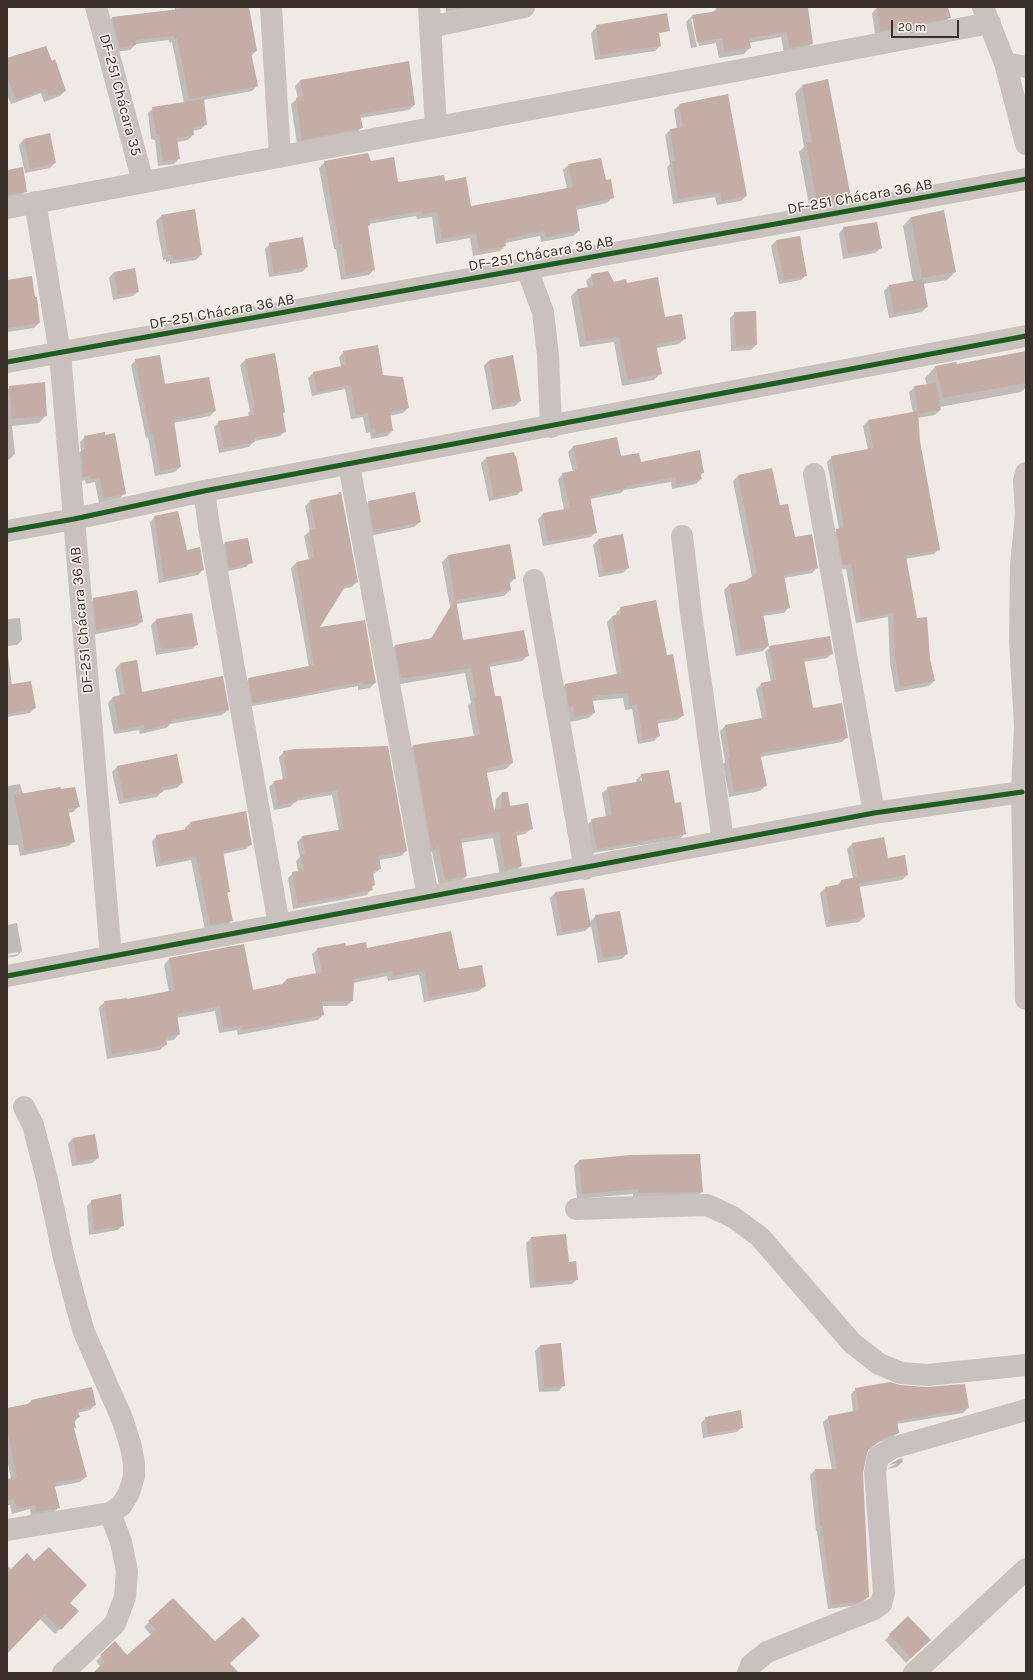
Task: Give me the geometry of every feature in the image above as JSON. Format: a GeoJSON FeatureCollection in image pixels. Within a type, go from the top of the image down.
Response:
{"type":"FeatureCollection","features":[{"type":"Feature","properties":{"kind":"street","name":"DF-251 Chácara 35"},"geometry":{"type":"LineString","coordinates":[[96,7],[143,182]]}},
{"type":"Feature","properties":{"kind":"street"},"geometry":{"type":"LineString","coordinates":[[271,7],[280,157]]}},
{"type":"Feature","properties":{"kind":"street"},"geometry":{"type":"LineString","coordinates":[[436,127],[430,17],[524,7]]}},
{"type":"Feature","properties":{"kind":"street"},"geometry":{"type":"LineString","coordinates":[[7,208],[436,127],[986,15],[1005,63],[1026,144]]}},
{"type":"Feature","properties":{"kind":"street"},"geometry":{"type":"LineString","coordinates":[[1005,63],[1026,67]]}},
{"type":"Feature","properties":{"kind":"street","name":"DF-251 Chácara 36 AB"},"geometry":{"type":"LineString","coordinates":[[111,956],[60,353],[1026,179]]}},
{"type":"Feature","properties":{"kind":"street"},"geometry":{"type":"LineString","coordinates":[[7,362],[60,353],[35,202]]}},
{"type":"Feature","properties":{"kind":"street"},"geometry":{"type":"LineString","coordinates":[[526,269],[543,312],[548,356],[552,427]]}},
{"type":"Feature","properties":{"kind":"street"},"geometry":{"type":"LineString","coordinates":[[7,531],[74,519],[204,491],[552,427],[1026,336]]}},
{"type":"Feature","properties":{"kind":"street"},"geometry":{"type":"LineString","coordinates":[[349,465],[428,897]]}},
{"type":"Feature","properties":{"kind":"street"},"geometry":{"type":"LineString","coordinates":[[1026,473],[1024,481],[1026,514],[1021,565],[1020,640],[1025,726],[1022,792],[1026,999]]}},
{"type":"Feature","properties":{"kind":"street"},"geometry":{"type":"LineString","coordinates":[[814,474],[874,813]]}},
{"type":"Feature","properties":{"kind":"street"},"geometry":{"type":"LineString","coordinates":[[204,491],[279,925]]}},
{"type":"Feature","properties":{"kind":"street"},"geometry":{"type":"LineString","coordinates":[[682,536],[691,613],[723,842]]}},
{"type":"Feature","properties":{"kind":"street"},"geometry":{"type":"LineString","coordinates":[[534,580],[586,869]]}},
{"type":"Feature","properties":{"kind":"street"},"geometry":{"type":"LineString","coordinates":[[7,976],[586,869],[874,813],[1022,792]]}},
{"type":"Feature","properties":{"kind":"street"},"geometry":{"type":"LineString","coordinates":[[7,1530],[110,1513],[122,1506],[129,1493],[134,1476],[134,1464],[131,1447],[123,1421],[82,1326],[64,1258],[33,1125],[24,1107]]}},
{"type":"Feature","properties":{"kind":"street"},"geometry":{"type":"LineString","coordinates":[[576,1209],[707,1205],[733,1217],[760,1237],[852,1343],[879,1364],[901,1373],[927,1375],[1026,1364]]}},
{"type":"Feature","properties":{"kind":"street"},"geometry":{"type":"LineString","coordinates":[[748,1673],[751,1665],[767,1652],[874,1609],[881,1604],[884,1592],[875,1472],[878,1458],[892,1448],[1026,1410]]}},
{"type":"Feature","properties":{"kind":"street"},"geometry":{"type":"LineString","coordinates":[[63,1673],[115,1624],[125,1597],[127,1571],[121,1542],[110,1513]]}},
{"type":"Feature","properties":{"kind":"street"},"geometry":{"type":"LineString","coordinates":[[915,1673],[1026,1569]]}},
{"type":"Feature","properties":{"kind":"building"},"geometry":{"type":"Polygon","coordinates":[[[180,7],[249,7],[257,51],[251,52],[258,86],[189,99],[177,38],[175,39],[174,36],[136,40],[136,45],[120,48],[112,17],[180,9],[180,7]]]}},
{"type":"Feature","properties":{"kind":"building"},"geometry":{"type":"Polygon","coordinates":[[[716,7],[808,7],[813,44],[789,48],[787,32],[749,38],[751,48],[724,52],[722,38],[697,42],[692,15],[717,11],[716,7]]]}},
{"type":"Feature","properties":{"kind":"building"},"geometry":{"type":"Polygon","coordinates":[[[877,7],[948,7],[951,18],[880,31],[877,7]]]}},
{"type":"Feature","properties":{"kind":"building"},"geometry":{"type":"Polygon","coordinates":[[[667,13],[670,31],[659,33],[661,46],[600,55],[596,25],[667,13]]]}},
{"type":"Feature","properties":{"kind":"building"},"geometry":{"type":"Polygon","coordinates":[[[46,46],[52,61],[55,59],[66,91],[49,97],[46,89],[16,100],[7,77],[7,58],[46,46]]]}},
{"type":"Feature","properties":{"kind":"building"},"geometry":{"type":"Polygon","coordinates":[[[409,61],[415,105],[360,114],[363,128],[302,140],[296,98],[303,96],[300,80],[409,61]]]}},
{"type":"Feature","properties":{"kind":"building"},"geometry":{"type":"Polygon","coordinates":[[[828,79],[851,198],[817,203],[806,143],[812,142],[802,85],[828,79]]]}},
{"type":"Feature","properties":{"kind":"building"},"geometry":{"type":"Polygon","coordinates":[[[728,94],[747,196],[722,201],[720,192],[678,199],[672,161],[675,161],[670,129],[683,127],[679,104],[728,94]]]}},
{"type":"Feature","properties":{"kind":"building"},"geometry":{"type":"Polygon","coordinates":[[[204,99],[207,125],[193,127],[194,135],[177,138],[180,159],[163,161],[159,135],[156,134],[152,107],[204,99]]]}},
{"type":"Feature","properties":{"kind":"building"},"geometry":{"type":"Polygon","coordinates":[[[50,133],[56,163],[30,169],[24,139],[50,133]]]}},
{"type":"Feature","properties":{"kind":"building"},"geometry":{"type":"Polygon","coordinates":[[[368,153],[371,161],[394,157],[398,182],[444,175],[445,181],[466,177],[471,206],[573,187],[568,164],[601,158],[606,180],[611,179],[614,198],[576,206],[580,231],[546,237],[545,231],[505,239],[506,246],[479,251],[476,233],[442,239],[437,212],[422,214],[422,211],[369,220],[370,225],[368,226],[375,270],[346,275],[342,244],[339,244],[324,161],[368,153]]]}},
{"type":"Feature","properties":{"kind":"building"},"geometry":{"type":"Polygon","coordinates":[[[23,167],[27,192],[7,195],[7,170],[23,167]]]}},
{"type":"Feature","properties":{"kind":"building"},"geometry":{"type":"Polygon","coordinates":[[[195,209],[202,255],[175,260],[174,257],[168,255],[161,215],[195,209]]]}},
{"type":"Feature","properties":{"kind":"building"},"geometry":{"type":"Polygon","coordinates":[[[944,210],[956,272],[922,278],[911,217],[944,210]]]}},
{"type":"Feature","properties":{"kind":"building"},"geometry":{"type":"Polygon","coordinates":[[[877,222],[882,248],[848,254],[843,227],[877,222]]]}},
{"type":"Feature","properties":{"kind":"building"},"geometry":{"type":"Polygon","coordinates":[[[800,236],[807,276],[784,280],[776,240],[800,236]]]}},
{"type":"Feature","properties":{"kind":"building"},"geometry":{"type":"Polygon","coordinates":[[[303,237],[308,267],[274,273],[269,243],[303,237]]]}},
{"type":"Feature","properties":{"kind":"building"},"geometry":{"type":"Polygon","coordinates":[[[135,268],[139,292],[118,295],[114,272],[135,268]]]}},
{"type":"Feature","properties":{"kind":"building"},"geometry":{"type":"Polygon","coordinates":[[[608,271],[614,282],[626,279],[627,283],[658,277],[665,317],[682,314],[686,339],[656,344],[662,374],[628,380],[619,337],[586,341],[577,289],[594,286],[591,274],[608,271]]]}},
{"type":"Feature","properties":{"kind":"building"},"geometry":{"type":"Polygon","coordinates":[[[32,276],[35,297],[37,297],[40,323],[7,328],[7,280],[32,276]]]}},
{"type":"Feature","properties":{"kind":"building"},"geometry":{"type":"Polygon","coordinates":[[[923,279],[928,307],[894,313],[889,285],[923,279]]]}},
{"type":"Feature","properties":{"kind":"building"},"geometry":{"type":"Polygon","coordinates":[[[756,311],[757,345],[736,346],[734,312],[756,311]]]}},
{"type":"Feature","properties":{"kind":"building"},"geometry":{"type":"Polygon","coordinates":[[[378,345],[383,375],[403,377],[409,408],[390,412],[393,431],[376,434],[375,428],[371,429],[368,413],[356,415],[350,385],[317,392],[313,372],[346,365],[343,351],[378,345]]]}},
{"type":"Feature","properties":{"kind":"building"},"geometry":{"type":"Polygon","coordinates":[[[1026,351],[1026,383],[943,398],[935,366],[956,362],[957,364],[1026,351]]]}},
{"type":"Feature","properties":{"kind":"building"},"geometry":{"type":"Polygon","coordinates":[[[275,353],[285,412],[283,413],[286,432],[254,438],[255,442],[224,448],[218,421],[254,415],[253,407],[255,406],[245,359],[275,353]]]}},
{"type":"Feature","properties":{"kind":"building"},"geometry":{"type":"Polygon","coordinates":[[[160,355],[165,384],[209,377],[216,411],[174,420],[181,467],[160,471],[153,433],[150,433],[135,359],[160,355]]]}},
{"type":"Feature","properties":{"kind":"building"},"geometry":{"type":"Polygon","coordinates":[[[513,355],[521,401],[497,406],[489,360],[513,355]]]}},
{"type":"Feature","properties":{"kind":"building"},"geometry":{"type":"Polygon","coordinates":[[[45,382],[47,416],[12,419],[9,386],[45,382]]]}},
{"type":"Feature","properties":{"kind":"building"},"geometry":{"type":"Polygon","coordinates":[[[936,383],[941,410],[919,414],[914,386],[936,383]]]}},
{"type":"Feature","properties":{"kind":"building"},"geometry":{"type":"Polygon","coordinates":[[[918,411],[920,441],[940,550],[906,556],[917,618],[927,617],[930,659],[935,681],[900,687],[895,657],[893,613],[861,619],[851,564],[843,565],[836,529],[844,527],[831,456],[873,448],[868,420],[918,411]]]}},
{"type":"Feature","properties":{"kind":"building"},"geometry":{"type":"Polygon","coordinates":[[[105,432],[105,435],[115,433],[126,494],[104,498],[100,478],[91,479],[90,476],[83,477],[81,450],[86,449],[84,436],[105,432]]]}},
{"type":"Feature","properties":{"kind":"building"},"geometry":{"type":"Polygon","coordinates":[[[617,437],[621,456],[639,453],[641,462],[700,450],[704,473],[700,473],[702,479],[677,484],[675,477],[627,486],[627,488],[590,496],[597,533],[548,541],[543,513],[570,508],[562,473],[578,470],[573,446],[617,437]]]}},
{"type":"Feature","properties":{"kind":"building"},"geometry":{"type":"Polygon","coordinates":[[[514,452],[523,491],[494,497],[486,457],[514,452]]]}},
{"type":"Feature","properties":{"kind":"building"},"geometry":{"type":"Polygon","coordinates":[[[772,468],[780,505],[788,504],[795,537],[812,534],[818,568],[784,575],[790,608],[763,613],[769,646],[741,651],[729,584],[745,581],[757,573],[738,475],[772,468]]]}},
{"type":"Feature","properties":{"kind":"building"},"geometry":{"type":"Polygon","coordinates":[[[339,492],[341,492],[358,582],[346,585],[320,627],[365,620],[376,683],[363,685],[363,682],[324,689],[302,695],[253,703],[248,678],[314,665],[296,562],[314,558],[309,530],[316,529],[310,500],[339,494],[339,492]]]}},
{"type":"Feature","properties":{"kind":"building"},"geometry":{"type":"Polygon","coordinates":[[[415,492],[421,522],[374,532],[368,501],[415,492]]]}},
{"type":"Feature","properties":{"kind":"building"},"geometry":{"type":"Polygon","coordinates":[[[178,511],[187,550],[200,547],[204,570],[164,579],[154,516],[178,511]]]}},
{"type":"Feature","properties":{"kind":"building"},"geometry":{"type":"Polygon","coordinates":[[[623,534],[629,568],[604,573],[598,539],[623,534]]]}},
{"type":"Feature","properties":{"kind":"building"},"geometry":{"type":"Polygon","coordinates":[[[248,538],[253,563],[229,568],[225,542],[248,538]]]}},
{"type":"Feature","properties":{"kind":"building"},"geometry":{"type":"Polygon","coordinates":[[[510,544],[516,579],[509,580],[511,590],[456,600],[463,640],[524,630],[529,656],[489,663],[495,696],[501,696],[513,763],[486,768],[494,810],[501,808],[502,792],[508,792],[510,806],[528,803],[533,829],[516,832],[522,866],[505,870],[499,832],[461,839],[467,876],[445,880],[438,846],[435,850],[432,850],[413,745],[480,735],[474,698],[477,698],[471,668],[401,678],[395,645],[432,638],[455,600],[448,555],[510,544]]]}},
{"type":"Feature","properties":{"kind":"building"},"geometry":{"type":"Polygon","coordinates":[[[137,590],[143,622],[96,630],[93,598],[137,590]]]}},
{"type":"Feature","properties":{"kind":"building"},"geometry":{"type":"Polygon","coordinates":[[[656,600],[667,655],[673,654],[684,716],[657,720],[660,736],[643,740],[637,704],[629,706],[628,693],[592,696],[595,713],[575,717],[573,706],[569,707],[565,684],[622,673],[612,616],[621,614],[620,607],[656,600]]]}},
{"type":"Feature","properties":{"kind":"building"},"geometry":{"type":"Polygon","coordinates":[[[192,613],[198,645],[161,650],[156,619],[192,613]]]}},
{"type":"Feature","properties":{"kind":"building"},"geometry":{"type":"Polygon","coordinates":[[[830,636],[833,654],[804,659],[813,708],[842,703],[848,738],[760,753],[767,786],[734,792],[728,758],[730,758],[725,725],[767,717],[761,683],[776,680],[769,646],[830,636]]]}},
{"type":"Feature","properties":{"kind":"building"},"geometry":{"type":"Polygon","coordinates":[[[137,660],[142,692],[223,676],[229,710],[171,720],[172,723],[145,730],[144,725],[119,730],[113,697],[125,694],[120,663],[137,660]]]}},
{"type":"Feature","properties":{"kind":"building"},"geometry":{"type":"Polygon","coordinates":[[[31,681],[36,708],[7,714],[7,685],[31,681]]]}},
{"type":"Feature","properties":{"kind":"building"},"geometry":{"type":"Polygon","coordinates":[[[388,746],[407,851],[379,856],[381,869],[373,871],[375,885],[372,886],[373,890],[298,904],[292,872],[304,870],[301,855],[305,854],[302,836],[344,829],[337,790],[296,798],[297,802],[278,805],[274,781],[288,778],[283,751],[295,749],[388,746]]]}},
{"type":"Feature","properties":{"kind":"building"},"geometry":{"type":"Polygon","coordinates":[[[177,754],[183,783],[162,787],[163,792],[124,799],[117,766],[177,754]]]}},
{"type":"Feature","properties":{"kind":"building"},"geometry":{"type":"Polygon","coordinates":[[[669,770],[675,803],[681,802],[686,834],[597,849],[591,819],[612,815],[607,787],[642,781],[641,774],[669,770]]]}},
{"type":"Feature","properties":{"kind":"building"},"geometry":{"type":"Polygon","coordinates":[[[60,787],[61,789],[75,787],[80,807],[68,809],[75,842],[25,851],[14,795],[60,787]]]}},
{"type":"Feature","properties":{"kind":"building"},"geometry":{"type":"Polygon","coordinates":[[[246,811],[252,845],[223,851],[230,892],[227,892],[233,921],[210,925],[196,856],[161,862],[156,835],[192,828],[190,822],[246,811]]]}},
{"type":"Feature","properties":{"kind":"building"},"geometry":{"type":"Polygon","coordinates":[[[884,837],[888,858],[905,855],[908,875],[859,883],[865,917],[831,923],[825,887],[841,884],[841,880],[858,877],[852,843],[884,837]]]}},
{"type":"Feature","properties":{"kind":"building"},"geometry":{"type":"Polygon","coordinates":[[[584,888],[591,927],[562,932],[555,892],[584,888]]]}},
{"type":"Feature","properties":{"kind":"building"},"geometry":{"type":"Polygon","coordinates":[[[620,911],[628,954],[603,958],[595,915],[620,911]]]}},
{"type":"Feature","properties":{"kind":"building"},"geometry":{"type":"Polygon","coordinates":[[[451,931],[459,969],[482,965],[486,986],[429,997],[424,970],[393,976],[392,971],[354,979],[353,1001],[322,1001],[324,1015],[243,1030],[242,1025],[224,1028],[220,1006],[177,1014],[180,1034],[166,1037],[167,1045],[112,1054],[104,1001],[127,999],[175,990],[169,958],[244,944],[253,990],[287,983],[286,979],[322,972],[317,948],[345,943],[346,946],[366,942],[367,948],[451,931]]]}},
{"type":"Feature","properties":{"kind":"building"},"geometry":{"type":"Polygon","coordinates":[[[95,1134],[99,1158],[77,1162],[73,1138],[95,1134]]]}},
{"type":"Feature","properties":{"kind":"building"},"geometry":{"type":"Polygon","coordinates":[[[700,1154],[703,1192],[638,1193],[638,1189],[582,1194],[579,1160],[630,1155],[700,1154]]]}},
{"type":"Feature","properties":{"kind":"building"},"geometry":{"type":"Polygon","coordinates":[[[121,1194],[124,1226],[94,1230],[91,1200],[121,1194]]]}},
{"type":"Feature","properties":{"kind":"building"},"geometry":{"type":"Polygon","coordinates":[[[566,1234],[569,1262],[576,1261],[578,1280],[535,1283],[531,1237],[566,1234]]]}},
{"type":"Feature","properties":{"kind":"building"},"geometry":{"type":"Polygon","coordinates":[[[561,1343],[565,1386],[544,1388],[540,1345],[561,1343]]]}},
{"type":"Feature","properties":{"kind":"building"},"geometry":{"type":"Polygon","coordinates":[[[890,1382],[900,1385],[926,1387],[965,1384],[969,1408],[897,1421],[899,1433],[885,1437],[868,1450],[863,1473],[869,1597],[858,1602],[832,1605],[822,1526],[820,1526],[815,1469],[837,1469],[828,1416],[859,1410],[855,1388],[890,1382]]]}},
{"type":"Feature","properties":{"kind":"building"},"geometry":{"type":"Polygon","coordinates":[[[92,1387],[96,1405],[77,1410],[80,1417],[74,1419],[76,1428],[74,1428],[87,1477],[54,1483],[60,1508],[36,1512],[35,1505],[17,1509],[14,1499],[7,1501],[7,1479],[17,1477],[7,1431],[7,1408],[32,1403],[31,1400],[92,1387]]]}},
{"type":"Feature","properties":{"kind":"building"},"geometry":{"type":"Polygon","coordinates":[[[741,1410],[743,1428],[708,1434],[705,1417],[741,1410]]]}},
{"type":"Feature","properties":{"kind":"building"},"geometry":{"type":"Polygon","coordinates":[[[902,1458],[903,1462],[889,1465],[897,1460],[902,1458]]]}},
{"type":"Feature","properties":{"kind":"building"},"geometry":{"type":"Polygon","coordinates":[[[49,1547],[87,1585],[70,1603],[79,1611],[61,1630],[45,1614],[7,1654],[7,1573],[27,1553],[34,1561],[49,1547]]]}},
{"type":"Feature","properties":{"kind":"building"},"geometry":{"type":"Polygon","coordinates":[[[173,1598],[215,1641],[243,1617],[260,1636],[230,1663],[239,1673],[93,1673],[105,1661],[100,1655],[115,1641],[127,1655],[156,1630],[148,1621],[173,1598]]]}},
{"type":"Feature","properties":{"kind":"building"},"geometry":{"type":"Polygon","coordinates":[[[908,1616],[931,1640],[911,1658],[889,1634],[908,1616]]]}},
{"type":"Feature","properties":{"kind":"cycle path"},"geometry":{"type":"LineString","coordinates":[[7,362],[1026,179]]}},
{"type":"Feature","properties":{"kind":"cycle path"},"geometry":{"type":"LineString","coordinates":[[7,531],[74,519],[204,491],[1026,336]]}},
{"type":"Feature","properties":{"kind":"cycle path"},"geometry":{"type":"LineString","coordinates":[[7,976],[874,813],[1022,792]]}}]}
